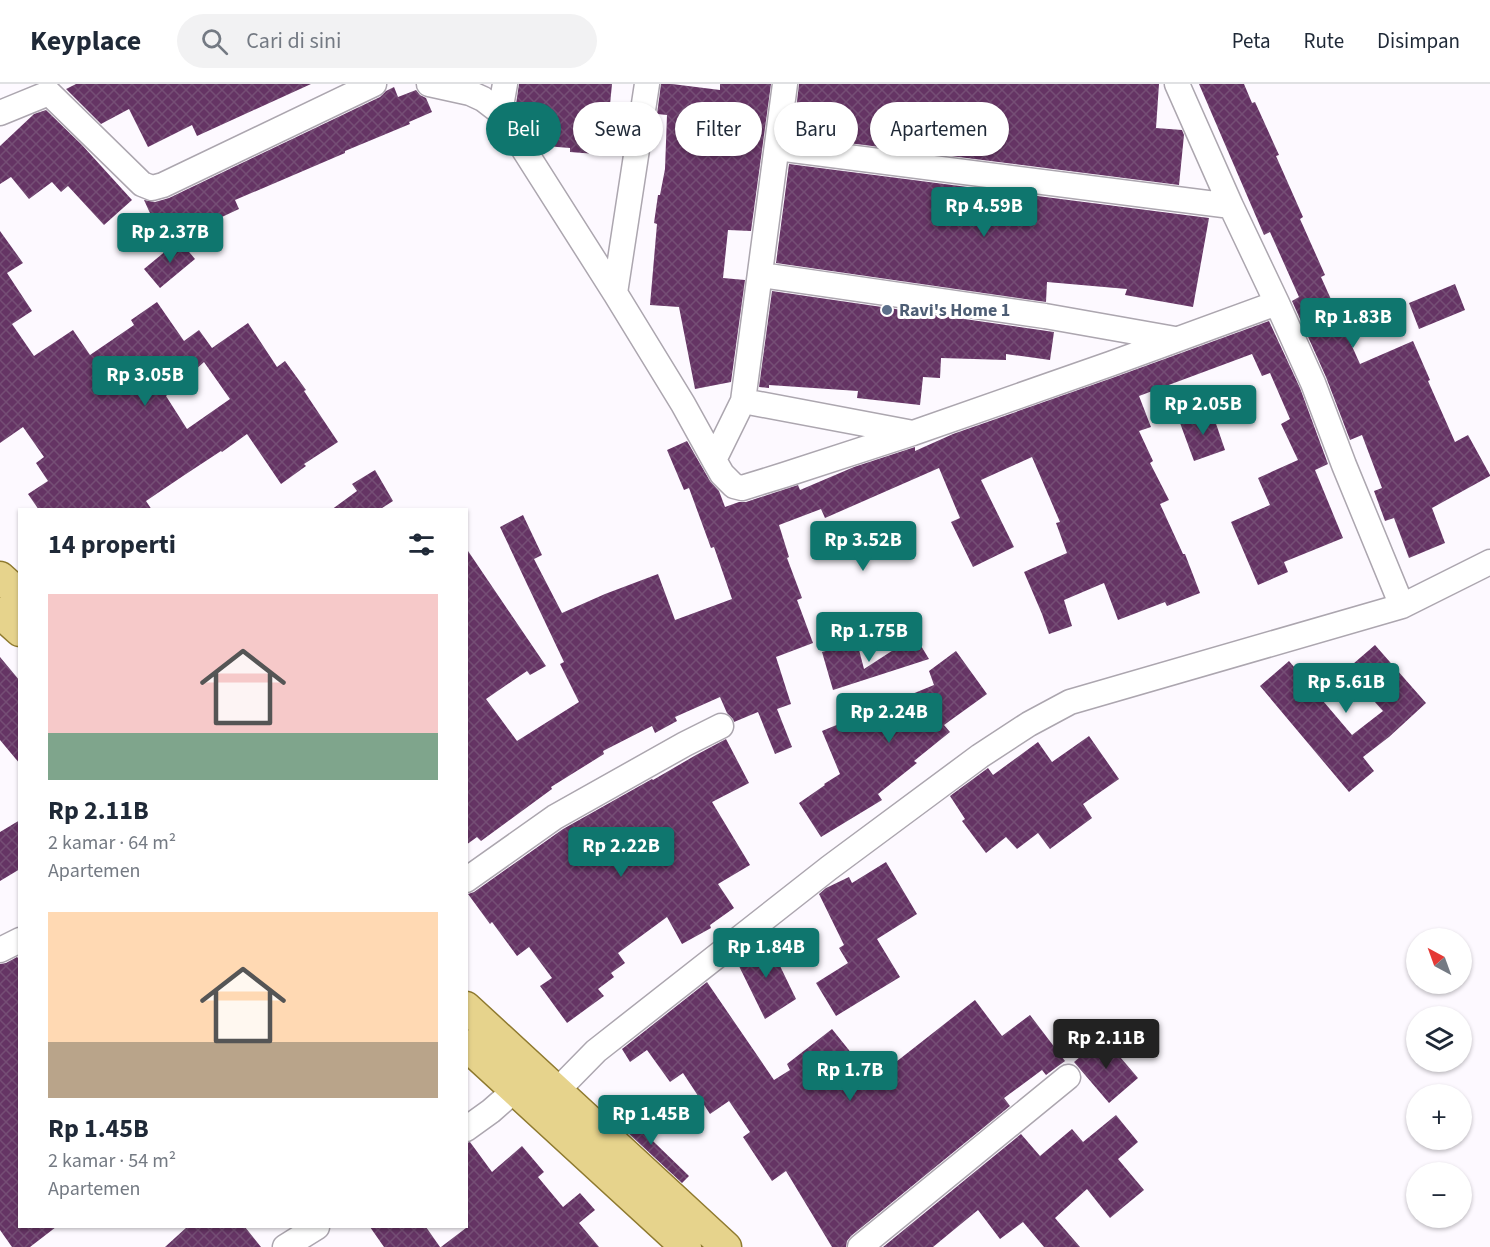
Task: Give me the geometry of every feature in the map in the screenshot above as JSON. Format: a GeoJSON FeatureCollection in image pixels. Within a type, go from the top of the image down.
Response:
{"type":"FeatureCollection","features":[{"type":"Feature","properties":{"kind":"main road"},"geometry":{"type":"LineString","coordinates":[[0,577],[18,593]]}},
{"type":"Feature","properties":{"kind":"main road"},"geometry":{"type":"LineString","coordinates":[[0,613],[18,629]]}},
{"type":"Feature","properties":{"kind":"main road"},"geometry":{"type":"LineString","coordinates":[[468,1009],[555,1092],[726,1247]]}},
{"type":"Feature","properties":{"kind":"main road"},"geometry":{"type":"LineString","coordinates":[[468,1047],[515,1090],[555,1092],[686,1247]]}},
{"type":"Feature","properties":{"kind":"street"},"geometry":{"type":"LineString","coordinates":[[0,113],[58,88],[142,184],[152,188],[163,185],[374,84]]}},
{"type":"Feature","properties":{"kind":"street"},"geometry":{"type":"LineString","coordinates":[[429,84],[470,93],[487,102]]}},
{"type":"Feature","properties":{"kind":"street"},"geometry":{"type":"LineString","coordinates":[[502,102],[505,84]]}},
{"type":"Feature","properties":{"kind":"street"},"geometry":{"type":"LineString","coordinates":[[615,293],[647,84]]}},
{"type":"Feature","properties":{"kind":"street"},"geometry":{"type":"LineString","coordinates":[[783,102],[785,84]]}},
{"type":"Feature","properties":{"kind":"street"},"geometry":{"type":"LineString","coordinates":[[1177,84],[1313,383],[1402,606]]}},
{"type":"Feature","properties":{"kind":"street"},"geometry":{"type":"LineString","coordinates":[[528,156],[683,404],[722,474],[734,486],[742,488],[913,433],[1277,303]]}},
{"type":"Feature","properties":{"kind":"street"},"geometry":{"type":"LineString","coordinates":[[714,460],[743,401],[776,156]]}},
{"type":"Feature","properties":{"kind":"street"},"geometry":{"type":"LineString","coordinates":[[840,156],[1231,206]]}},
{"type":"Feature","properties":{"kind":"street"},"geometry":{"type":"LineString","coordinates":[[760,275],[1045,316],[1177,339]]}},
{"type":"Feature","properties":{"kind":"street"},"geometry":{"type":"LineString","coordinates":[[743,401],[913,433]]}},
{"type":"Feature","properties":{"kind":"street"},"geometry":{"type":"LineString","coordinates":[[555,1092],[596,1051],[829,868],[980,756],[1029,724],[1070,702],[1402,606],[1490,562]]}},
{"type":"Feature","properties":{"kind":"street"},"geometry":{"type":"LineString","coordinates":[[468,879],[555,817],[721,726]]}},
{"type":"Feature","properties":{"kind":"street"},"geometry":{"type":"LineString","coordinates":[[0,950],[18,941]]}},
{"type":"Feature","properties":{"kind":"street"},"geometry":{"type":"LineString","coordinates":[[860,1247],[1068,1077]]}},
{"type":"Feature","properties":{"kind":"street"},"geometry":{"type":"LineString","coordinates":[[468,1128],[515,1090]]}},
{"type":"Feature","properties":{"kind":"street"},"geometry":{"type":"LineString","coordinates":[[285,1247],[315,1228]]}},
{"type":"Feature","properties":{"kind":"building"},"geometry":{"type":"Polygon","coordinates":[[[76,84],[311,84],[197,136],[192,125],[148,147],[129,109],[101,124],[66,89],[76,84]]]}},
{"type":"Feature","properties":{"kind":"building"},"geometry":{"type":"Polygon","coordinates":[[[519,84],[612,84],[610,102],[573,102],[573,152],[570,152],[570,148],[561,147],[561,102],[516,102],[519,84]]]}},
{"type":"Feature","properties":{"kind":"building"},"geometry":{"type":"Polygon","coordinates":[[[661,84],[720,90],[720,84],[771,84],[762,150],[762,102],[675,102],[675,156],[761,156],[751,231],[728,230],[723,278],[745,280],[731,382],[695,389],[679,307],[650,305],[657,224],[654,223],[665,169],[667,115],[663,115],[663,102],[659,102],[661,84]]]}},
{"type":"Feature","properties":{"kind":"building"},"geometry":{"type":"Polygon","coordinates":[[[799,84],[1159,84],[1156,128],[1182,130],[1184,135],[1179,185],[951,156],[1009,156],[1009,102],[870,102],[870,146],[858,144],[858,102],[797,102],[799,84]]]}},
{"type":"Feature","properties":{"kind":"building"},"geometry":{"type":"Polygon","coordinates":[[[1199,84],[1244,84],[1252,103],[1255,102],[1279,155],[1276,156],[1303,217],[1300,219],[1325,275],[1321,277],[1360,364],[1413,341],[1455,442],[1468,435],[1490,475],[1432,508],[1445,543],[1409,558],[1394,518],[1385,521],[1374,491],[1382,488],[1362,435],[1350,440],[1326,377],[1292,301],[1299,297],[1270,232],[1264,235],[1199,84]]]}},
{"type":"Feature","properties":{"kind":"building"},"geometry":{"type":"Polygon","coordinates":[[[394,87],[398,97],[416,90],[426,98],[432,112],[409,122],[410,124],[235,200],[239,209],[164,244],[144,200],[155,202],[169,198],[380,97],[394,87]]]}},
{"type":"Feature","properties":{"kind":"building"},"geometry":{"type":"Polygon","coordinates":[[[46,110],[82,145],[132,200],[104,225],[68,186],[61,192],[52,182],[29,199],[11,177],[0,184],[0,146],[34,114],[46,110]]]}},
{"type":"Feature","properties":{"kind":"building"},"geometry":{"type":"Polygon","coordinates":[[[789,164],[1209,218],[1193,307],[1125,295],[1127,289],[1047,282],[1046,302],[776,263],[789,164]]]}},
{"type":"Feature","properties":{"kind":"building"},"geometry":{"type":"Polygon","coordinates":[[[0,231],[23,263],[7,273],[32,311],[12,324],[34,356],[73,330],[90,355],[134,325],[131,320],[157,302],[184,341],[199,330],[212,348],[248,323],[277,367],[285,361],[338,442],[304,464],[306,466],[281,484],[247,434],[146,501],[151,508],[38,508],[28,494],[48,481],[36,463],[44,457],[23,427],[0,443],[0,231]],[[204,362],[166,396],[187,429],[230,399],[204,362]]]}},
{"type":"Feature","properties":{"kind":"building"},"geometry":{"type":"Polygon","coordinates":[[[179,240],[195,259],[160,288],[144,269],[179,240]]]}},
{"type":"Feature","properties":{"kind":"building"},"geometry":{"type":"Polygon","coordinates":[[[1455,284],[1465,310],[1419,329],[1409,303],[1455,284]]]}},
{"type":"Feature","properties":{"kind":"building"},"geometry":{"type":"Polygon","coordinates":[[[772,291],[1054,332],[1050,360],[1006,354],[1006,360],[941,358],[940,378],[923,377],[920,405],[857,398],[858,391],[769,385],[769,388],[759,387],[772,291]]]}},
{"type":"Feature","properties":{"kind":"building"},"geometry":{"type":"Polygon","coordinates":[[[1269,321],[1300,388],[1328,464],[1315,470],[1343,538],[1284,562],[1288,572],[1258,585],[1231,522],[1270,505],[1258,478],[1298,460],[1281,424],[1290,419],[1270,373],[1262,376],[1252,354],[1139,396],[1151,427],[1139,431],[1153,461],[1150,463],[1169,500],[1160,504],[1185,554],[1200,593],[1167,606],[1165,602],[1118,620],[1104,583],[1064,600],[1072,626],[1049,634],[1024,572],[1067,553],[1056,523],[1060,522],[1032,457],[981,480],[1014,547],[973,567],[951,522],[960,518],[939,468],[825,518],[821,509],[779,525],[789,557],[787,558],[802,598],[797,600],[813,643],[776,657],[791,704],[777,709],[792,747],[775,754],[758,712],[734,722],[720,697],[675,717],[677,721],[655,733],[652,726],[603,751],[604,754],[551,787],[552,789],[481,841],[477,837],[468,844],[468,551],[546,666],[530,675],[527,671],[486,699],[517,741],[579,702],[560,664],[564,662],[500,527],[523,515],[542,555],[534,559],[562,613],[658,574],[675,620],[732,599],[714,547],[711,548],[689,488],[684,490],[667,450],[687,441],[710,481],[719,491],[725,507],[798,485],[800,490],[854,467],[915,447],[915,451],[953,434],[1269,321]]]}},
{"type":"Feature","properties":{"kind":"building"},"geometry":{"type":"Polygon","coordinates":[[[1212,412],[1225,450],[1194,461],[1180,423],[1212,412]]]}},
{"type":"Feature","properties":{"kind":"building"},"geometry":{"type":"Polygon","coordinates":[[[375,470],[393,501],[382,508],[334,508],[357,491],[352,484],[375,470]]]}},
{"type":"Feature","properties":{"kind":"building"},"geometry":{"type":"Polygon","coordinates":[[[915,636],[929,659],[833,690],[822,652],[857,642],[864,669],[915,636]]]}},
{"type":"Feature","properties":{"kind":"building"},"geometry":{"type":"Polygon","coordinates":[[[1375,645],[1426,703],[1363,757],[1374,771],[1349,792],[1260,686],[1289,661],[1352,735],[1383,711],[1346,670],[1375,645]]]}},
{"type":"Feature","properties":{"kind":"building"},"geometry":{"type":"Polygon","coordinates":[[[956,651],[987,694],[944,725],[950,732],[914,761],[917,763],[878,794],[882,800],[821,837],[799,803],[840,774],[822,731],[934,685],[929,671],[956,651]]]}},
{"type":"Feature","properties":{"kind":"building"},"geometry":{"type":"Polygon","coordinates":[[[0,657],[18,679],[18,762],[0,740],[0,657]]]}},
{"type":"Feature","properties":{"kind":"building"},"geometry":{"type":"Polygon","coordinates":[[[1089,736],[1119,779],[1083,804],[1092,818],[1050,849],[1038,833],[1017,849],[1006,837],[986,853],[962,821],[965,819],[950,796],[988,768],[993,775],[1038,742],[1052,762],[1089,736]]]}},
{"type":"Feature","properties":{"kind":"building"},"geometry":{"type":"Polygon","coordinates":[[[726,739],[749,783],[712,802],[750,865],[718,884],[734,908],[710,925],[711,928],[682,944],[667,917],[618,953],[625,963],[611,973],[614,977],[598,989],[604,996],[567,1023],[540,986],[552,978],[529,947],[517,956],[468,894],[563,829],[726,739]]]}},
{"type":"Feature","properties":{"kind":"building"},"geometry":{"type":"Polygon","coordinates":[[[18,821],[18,870],[0,881],[0,832],[18,821]]]}},
{"type":"Feature","properties":{"kind":"building"},"geometry":{"type":"Polygon","coordinates":[[[886,862],[917,914],[877,939],[900,977],[836,1016],[816,983],[848,963],[839,948],[844,945],[819,894],[849,877],[852,883],[886,862]]]}},
{"type":"Feature","properties":{"kind":"building"},"geometry":{"type":"Polygon","coordinates":[[[767,939],[796,999],[765,1019],[736,960],[751,947],[767,939]]]}},
{"type":"Feature","properties":{"kind":"building"},"geometry":{"type":"Polygon","coordinates":[[[18,958],[18,1228],[55,1228],[30,1247],[12,1247],[0,1230],[0,964],[18,958]]]}},
{"type":"Feature","properties":{"kind":"building"},"geometry":{"type":"Polygon","coordinates":[[[707,982],[774,1080],[790,1070],[787,1064],[832,1029],[873,1080],[975,1000],[1002,1036],[1030,1015],[1065,1061],[1046,1075],[1042,1070],[1004,1098],[1010,1106],[851,1236],[846,1247],[832,1247],[786,1171],[772,1181],[743,1137],[750,1132],[729,1101],[710,1114],[683,1073],[670,1082],[647,1050],[630,1062],[622,1049],[707,982]]]}},
{"type":"Feature","properties":{"kind":"building"},"geometry":{"type":"Polygon","coordinates":[[[1103,1037],[1138,1078],[1109,1103],[1074,1062],[1103,1037]]]}},
{"type":"Feature","properties":{"kind":"building"},"geometry":{"type":"Polygon","coordinates":[[[622,1111],[689,1176],[682,1183],[614,1120],[622,1111]]]}},
{"type":"Feature","properties":{"kind":"building"},"geometry":{"type":"Polygon","coordinates":[[[1116,1115],[1138,1142],[1118,1159],[1144,1190],[1110,1218],[1087,1189],[1055,1218],[1080,1247],[1044,1247],[1023,1222],[1000,1239],[978,1210],[933,1247],[883,1247],[1021,1134],[1040,1156],[1072,1129],[1083,1142],[1116,1115]]]}},
{"type":"Feature","properties":{"kind":"building"},"geometry":{"type":"Polygon","coordinates":[[[468,1142],[470,1142],[492,1172],[522,1146],[544,1172],[538,1177],[563,1207],[580,1193],[595,1210],[579,1223],[599,1247],[441,1247],[468,1228],[468,1142]]]}},
{"type":"Feature","properties":{"kind":"building"},"geometry":{"type":"Polygon","coordinates":[[[186,1228],[246,1228],[261,1247],[165,1247],[186,1228]]]}},
{"type":"Feature","properties":{"kind":"building"},"geometry":{"type":"Polygon","coordinates":[[[371,1228],[427,1228],[440,1247],[384,1247],[371,1228]]]}},
{"type":"Feature","properties":{"kind":"place","name":"Ravi's Home 1"},"geometry":{"type":"Point","coordinates":[887,310]}}]}
